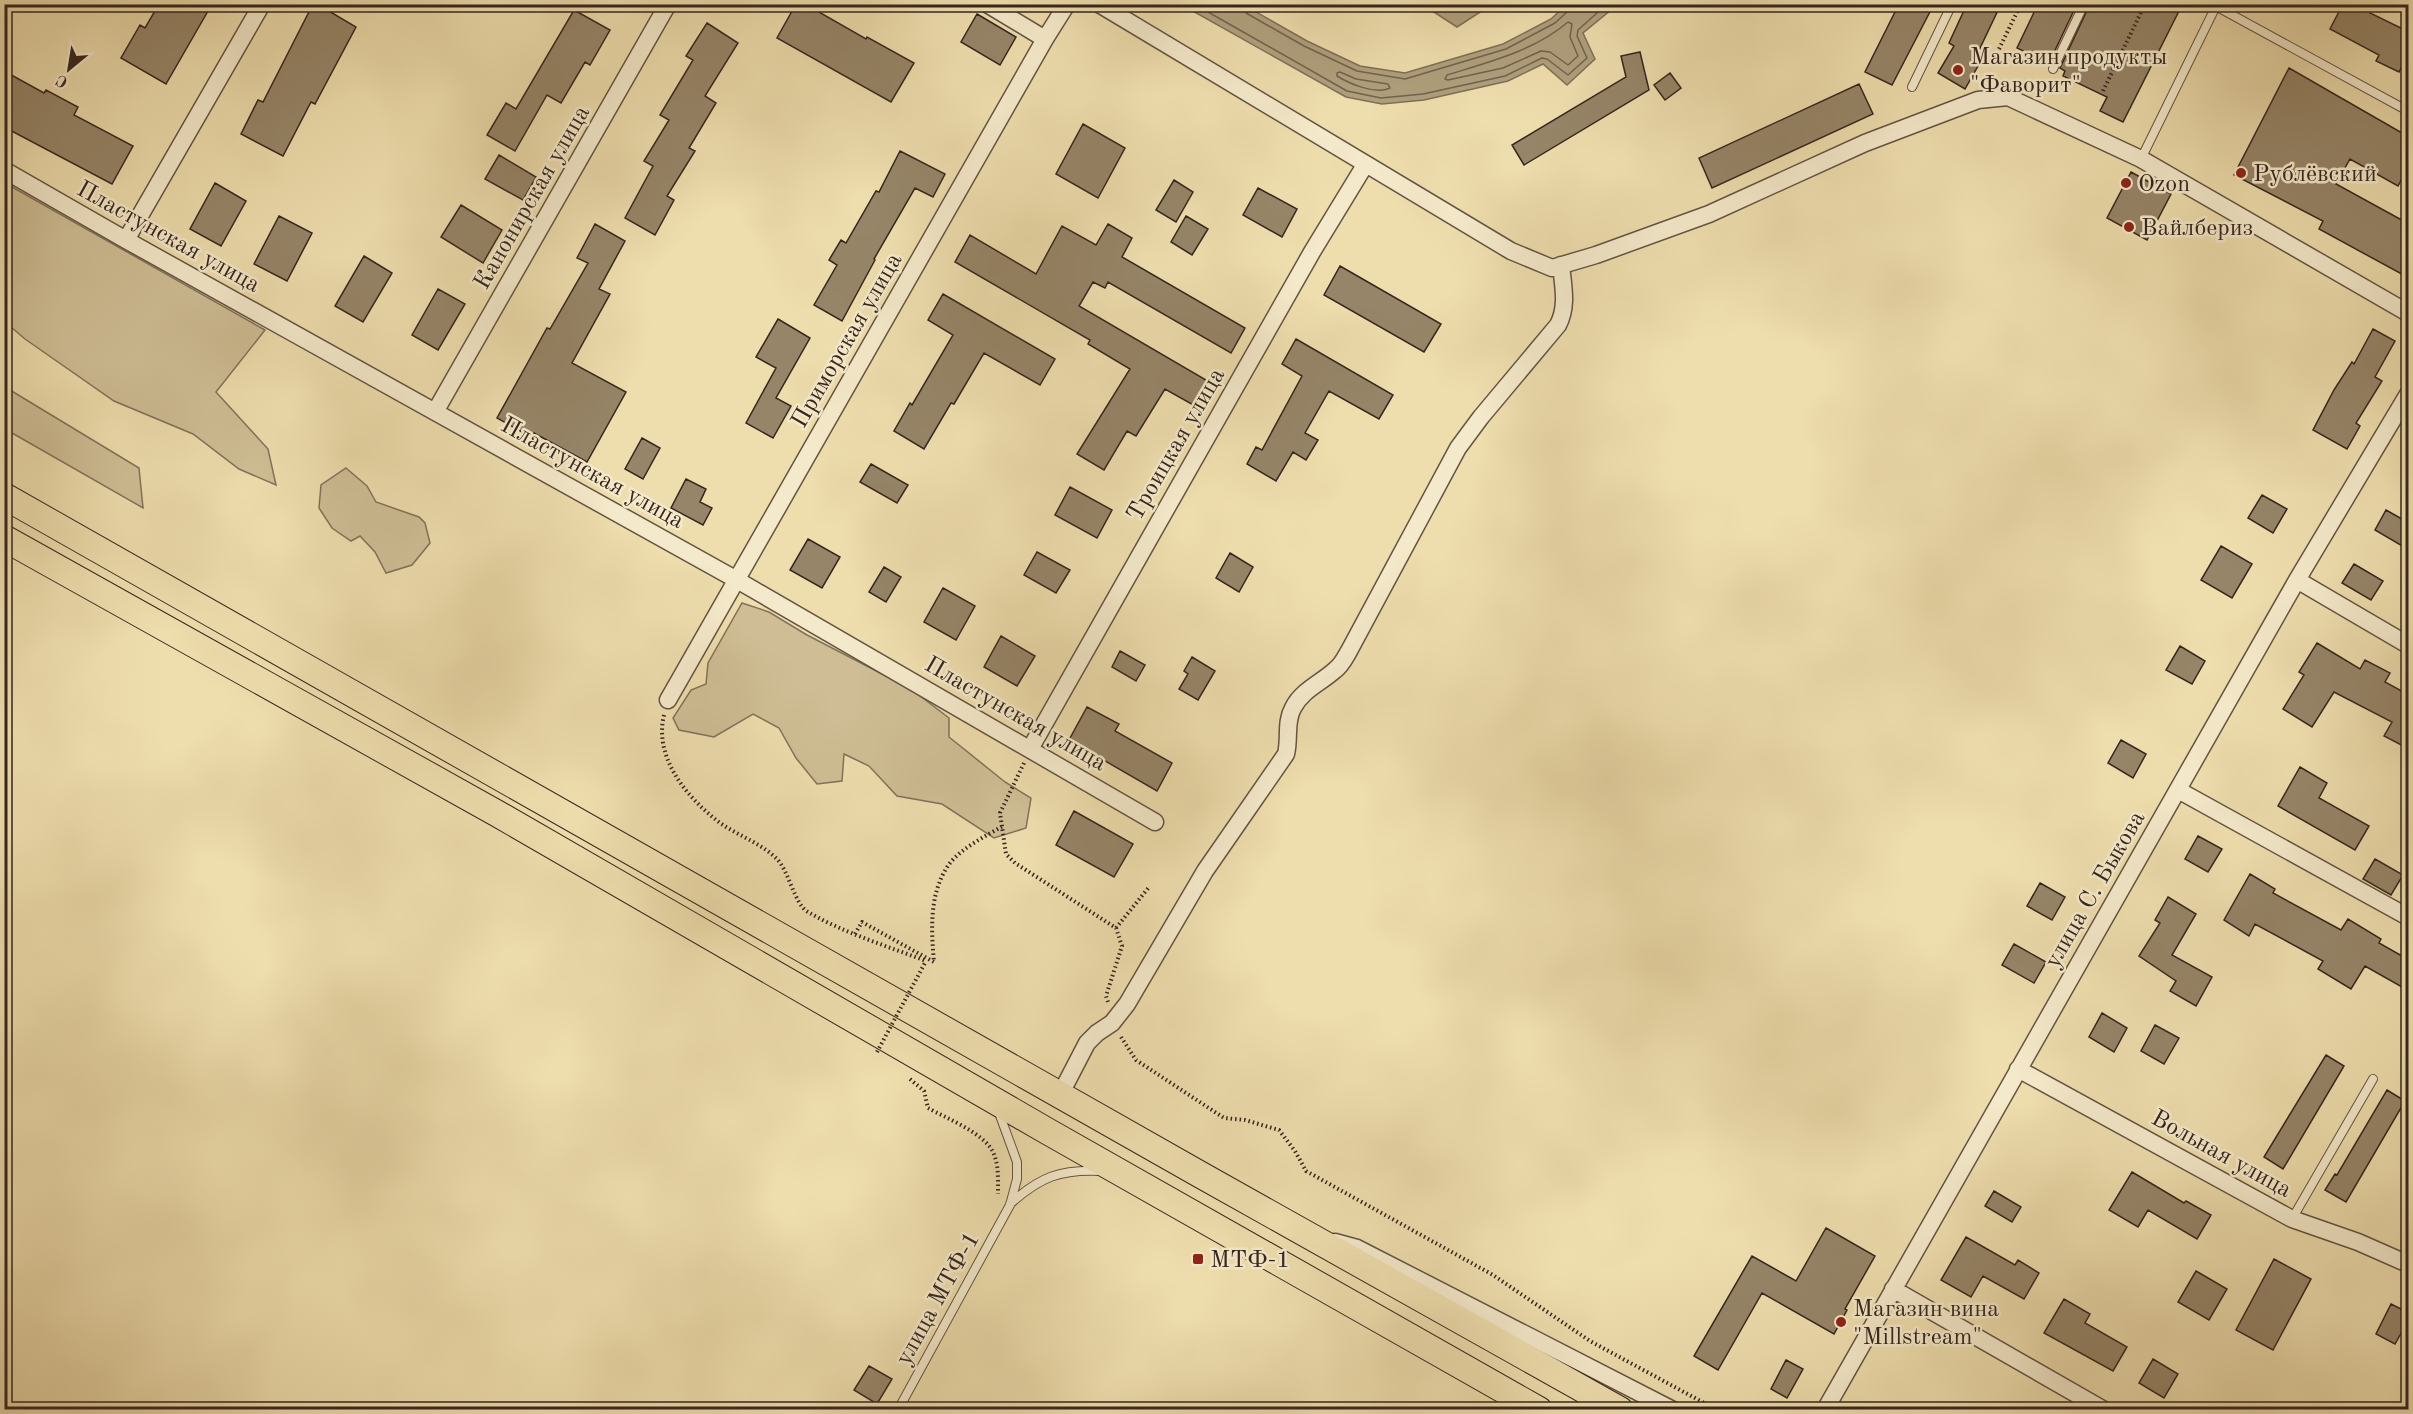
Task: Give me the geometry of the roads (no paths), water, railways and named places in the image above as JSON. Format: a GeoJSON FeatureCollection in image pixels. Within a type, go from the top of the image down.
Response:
{"type":"FeatureCollection","features":[{"type":"Feature","properties":{"kind":"main road"},"geometry":{"type":"LineString","coordinates":[[4,496],[1620,1410]]}},
{"type":"Feature","properties":{"kind":"main road"},"geometry":{"type":"LineString","coordinates":[[4,538],[498,814],[993,1100],[1539,1410]]}},
{"type":"Feature","properties":{"kind":"street"},"geometry":{"type":"LineString","coordinates":[[126,240],[262,4]]}},
{"type":"Feature","properties":{"kind":"street","name":"Канонирская улица"},"geometry":{"type":"LineString","coordinates":[[435,412],[668,4]]}},
{"type":"Feature","properties":{"kind":"street"},"geometry":{"type":"LineString","coordinates":[[987,4],[1045,39]]}},
{"type":"Feature","properties":{"kind":"street","name":"Приморская улица"},"geometry":{"type":"LineString","coordinates":[[668,700],[1067,4]]}},
{"type":"Feature","properties":{"kind":"street"},"geometry":{"type":"LineString","coordinates":[[1099,4],[1511,251],[1552,268],[1596,255],[1709,214],[1865,143],[1978,100],[2008,97],[2140,159],[2409,313]]}},
{"type":"Feature","properties":{"kind":"street","name":"Троицкая улица"},"geometry":{"type":"LineString","coordinates":[[1030,749],[1312,252],[1365,165]]}},
{"type":"Feature","properties":{"kind":"street","name":"Пластунская улица"},"geometry":{"type":"LineString","coordinates":[[4,170],[737,580],[1155,822]]}},
{"type":"Feature","properties":{"kind":"street"},"geometry":{"type":"LineString","coordinates":[[1060,1095],[1087,1043],[1112,1023],[1127,1004],[1205,871],[1286,754],[1289,743],[1289,720],[1293,707],[1304,693],[1337,669],[1349,651],[1458,448],[1558,325],[1563,316],[1564,304],[1561,265]]}},
{"type":"Feature","properties":{"kind":"street","name":"улица С. Быкова"},"geometry":{"type":"LineString","coordinates":[[1825,1410],[2297,580],[2409,394]]}},
{"type":"Feature","properties":{"kind":"street"},"geometry":{"type":"LineString","coordinates":[[2297,580],[2409,645]]}},
{"type":"Feature","properties":{"kind":"street"},"geometry":{"type":"LineString","coordinates":[[2178,790],[2409,917]]}},
{"type":"Feature","properties":{"kind":"street","name":"Вольная улица"},"geometry":{"type":"LineString","coordinates":[[2019,1069],[2292,1219],[2358,1242],[2409,1264]]}},
{"type":"Feature","properties":{"kind":"street"},"geometry":{"type":"LineString","coordinates":[[1314,1237],[1357,1248],[1673,1410]]}},
{"type":"Feature","properties":{"kind":"street"},"geometry":{"type":"LineString","coordinates":[[1893,1289],[2104,1410]]}},
{"type":"Feature","properties":{"kind":"lane"},"geometry":{"type":"LineString","coordinates":[[1912,87],[1953,4]]}},
{"type":"Feature","properties":{"kind":"lane"},"geometry":{"type":"LineString","coordinates":[[2053,69],[2084,4]]}},
{"type":"Feature","properties":{"kind":"lane"},"geometry":{"type":"LineString","coordinates":[[2140,159],[2215,5],[2409,111]]}},
{"type":"Feature","properties":{"kind":"lane"},"geometry":{"type":"LineString","coordinates":[[2292,1219],[2373,1079]]}},
{"type":"Feature","properties":{"kind":"lane","name":"улица МТФ-1"},"geometry":{"type":"LineString","coordinates":[[898,1410],[1010,1205],[1017,1179],[1017,1162],[993,1100]]}},
{"type":"Feature","properties":{"kind":"lane","name":"улица МТФ-1"},"geometry":{"type":"LineString","coordinates":[[1010,1205],[1029,1188],[1050,1175],[1080,1170],[1119,1171]]}},
{"type":"Feature","properties":{"kind":"water"},"geometry":{"type":"Polygon","coordinates":[[[1182,5],[1244,5],[1307,41],[1360,66],[1405,73],[1503,44],[1551,19],[1566,5],[1617,5],[1583,33],[1595,59],[1567,85],[1543,64],[1508,81],[1424,100],[1382,104],[1346,97],[1182,5]]]}},
{"type":"Feature","properties":{"kind":"water"},"geometry":{"type":"Polygon","coordinates":[[[1423,5],[1491,5],[1457,27],[1423,5]]]}},
{"type":"Feature","properties":{"kind":"place","name":"Магазин продукты \"Фаворит\""},"geometry":{"type":"Point","coordinates":[1958,70]}},
{"type":"Feature","properties":{"kind":"place","name":"Рублёвский"},"geometry":{"type":"Point","coordinates":[2241,173]}},
{"type":"Feature","properties":{"kind":"place","name":"Ozon"},"geometry":{"type":"Point","coordinates":[2126,183]}},
{"type":"Feature","properties":{"kind":"place","name":"Вайлбериз"},"geometry":{"type":"Point","coordinates":[2129,227]}},
{"type":"Feature","properties":{"kind":"place","name":"МТФ-1"},"geometry":{"type":"Point","coordinates":[1198,1259]}},
{"type":"Feature","properties":{"kind":"place","name":"Магазин вина \"Millstream\""},"geometry":{"type":"Point","coordinates":[1841,1322]}}]}
